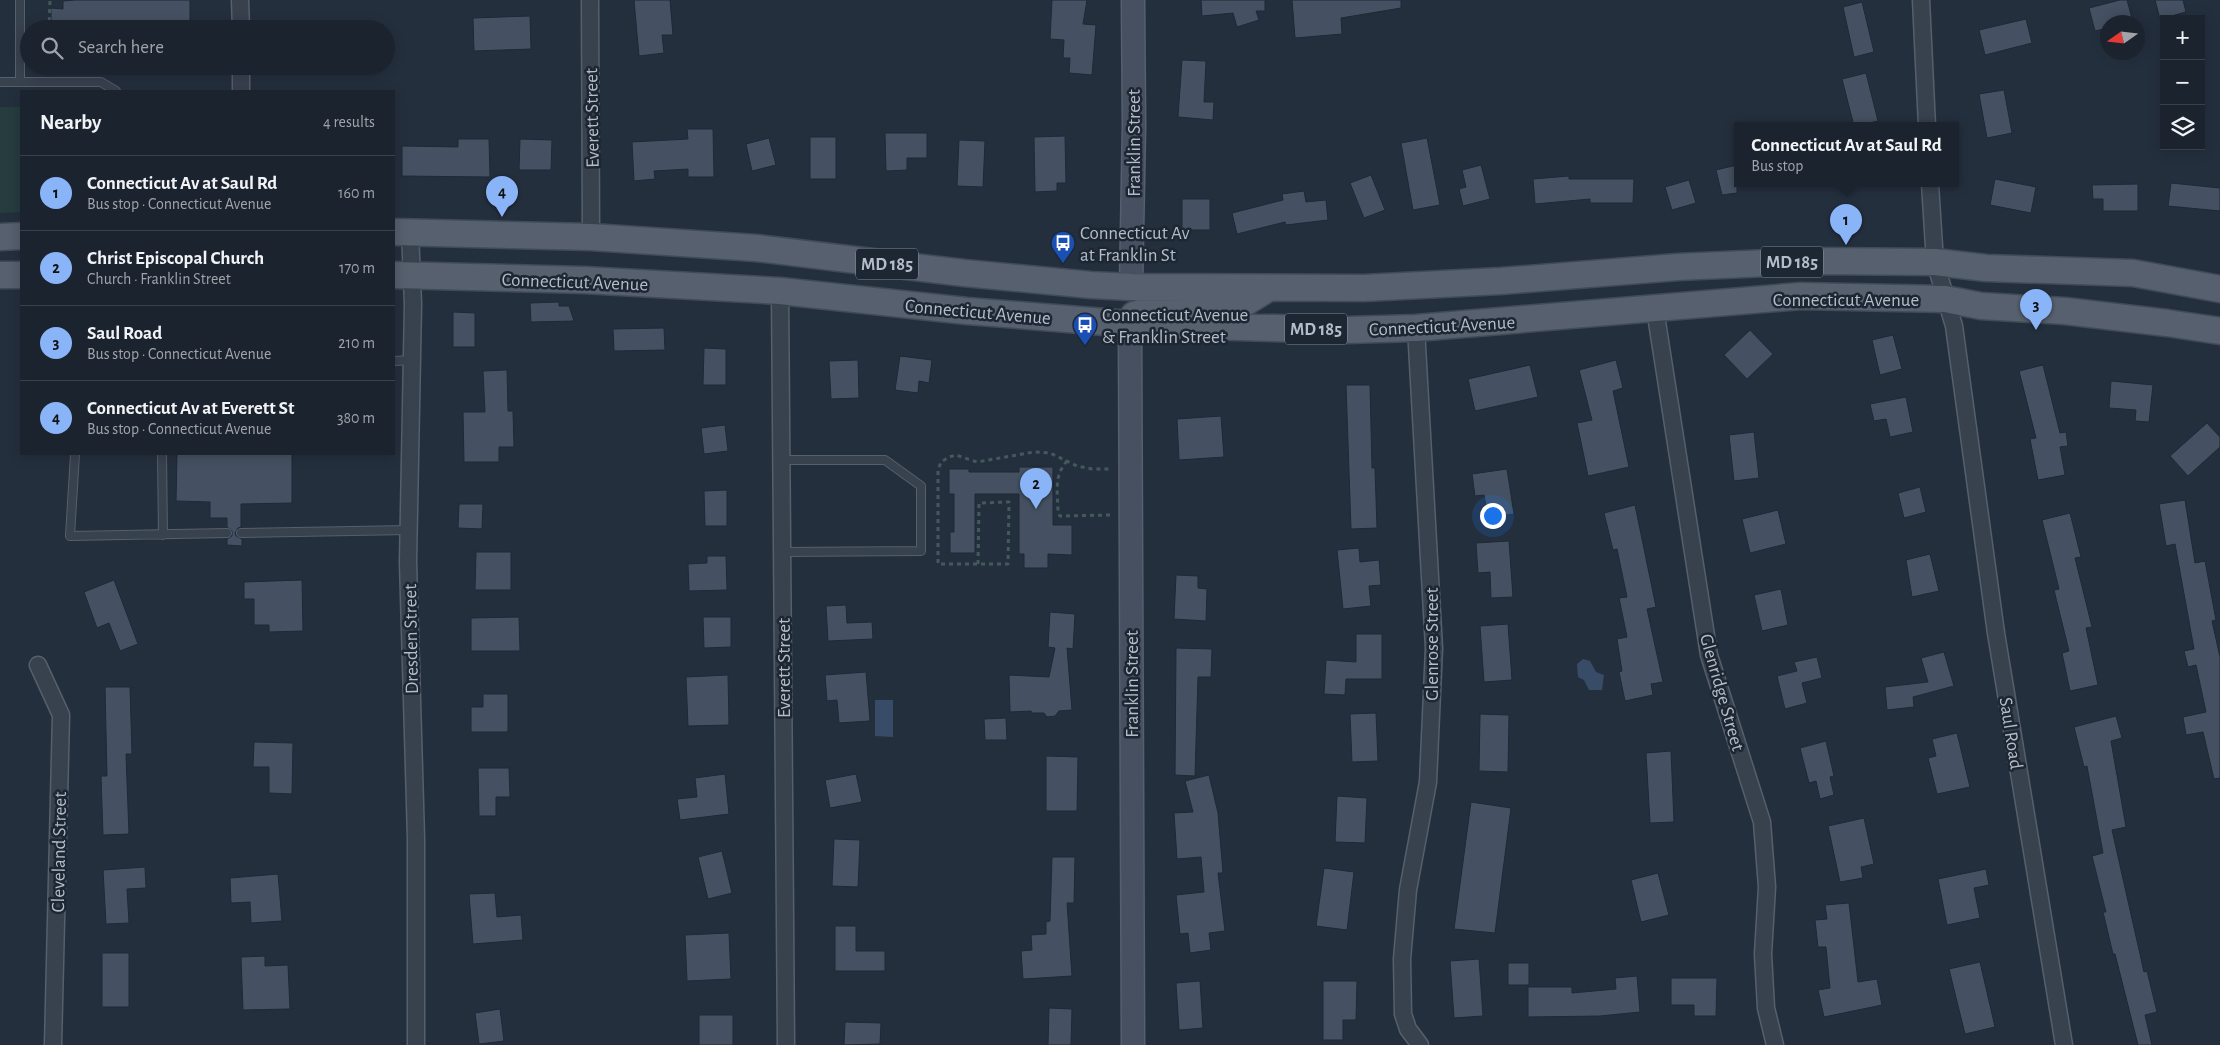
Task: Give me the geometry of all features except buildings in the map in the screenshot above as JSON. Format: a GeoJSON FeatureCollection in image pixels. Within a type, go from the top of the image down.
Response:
{"type":"FeatureCollection","features":[{"type":"Feature","properties":{"kind":"main road","name":"Connecticut Avenue"},"geometry":{"type":"LineString","coordinates":[[402,232],[591,237],[756,248],[964,273],[1131,287],[1267,289],[1427,286],[1678,267],[1804,261],[1935,262],[1986,268],[2133,273],[2220,289]]}},
{"type":"Feature","properties":{"kind":"main road"},"geometry":{"type":"LineString","coordinates":[[0,237],[20,236]]}},
{"type":"Feature","properties":{"kind":"main road"},"geometry":{"type":"LineString","coordinates":[[0,275],[20,275]]}},
{"type":"Feature","properties":{"kind":"main road","name":"Connecticut Avenue"},"geometry":{"type":"LineString","coordinates":[[402,275],[584,280],[780,291],[1025,316],[1130,324],[1347,330],[1416,328],[1801,296],[1946,299],[1981,306],[2065,311],[2220,331]]}},
{"type":"Feature","properties":{"kind":"main road"},"geometry":{"type":"LineString","coordinates":[[1025,316],[1042,307],[1099,310],[1117,307],[1127,299],[1131,287]]}},
{"type":"Feature","properties":{"kind":"main road"},"geometry":{"type":"LineString","coordinates":[[1130,324],[1134,315],[1162,306],[1238,307],[1267,289]]}},
{"type":"Feature","properties":{"kind":"street"},"geometry":{"type":"LineString","coordinates":[[240,0],[241,20]]}},
{"type":"Feature","properties":{"kind":"street","name":"Everett Street"},"geometry":{"type":"LineString","coordinates":[[590,0],[591,237]]}},
{"type":"Feature","properties":{"kind":"street","name":"Franklin Street"},"geometry":{"type":"LineString","coordinates":[[1131,287],[1134,126],[1133,0]]}},
{"type":"Feature","properties":{"kind":"street"},"geometry":{"type":"LineString","coordinates":[[1921,0],[1927,122]]}},
{"type":"Feature","properties":{"kind":"street"},"geometry":{"type":"LineString","coordinates":[[241,75],[241,90]]}},
{"type":"Feature","properties":{"kind":"street","name":"Saul Road"},"geometry":{"type":"LineString","coordinates":[[1930,187],[1935,262],[1954,326],[1999,648],[2064,1045]]}},
{"type":"Feature","properties":{"kind":"street","name":"Dresden Street"},"geometry":{"type":"LineString","coordinates":[[402,232],[402,275],[412,360],[409,530],[416,838],[416,1045]]}},
{"type":"Feature","properties":{"kind":"street","name":"Everett Street"},"geometry":{"type":"LineString","coordinates":[[780,291],[786,1045]]}},
{"type":"Feature","properties":{"kind":"street","name":"Glenridge Street"},"geometry":{"type":"LineString","coordinates":[[1655,309],[1709,655],[1762,822],[1767,887],[1764,954],[1766,1008],[1775,1045]]}},
{"type":"Feature","properties":{"kind":"street","name":"Franklin Street"},"geometry":{"type":"LineString","coordinates":[[1130,324],[1133,1045]]}},
{"type":"Feature","properties":{"kind":"street","name":"Glenrose Street"},"geometry":{"type":"LineString","coordinates":[[1416,328],[1434,648],[1428,782],[1408,890],[1402,959],[1403,1014],[1408,1029],[1420,1045]]}},
{"type":"Feature","properties":{"kind":"street","name":"Cleveland Street"},"geometry":{"type":"LineString","coordinates":[[38,664],[61,715],[53,1045]]}},
{"type":"Feature","properties":{"kind":"lane"},"geometry":{"type":"LineString","coordinates":[[20,0],[20,82]]}},
{"type":"Feature","properties":{"kind":"lane"},"geometry":{"type":"LineString","coordinates":[[0,82],[101,82],[114,90]]}},
{"type":"Feature","properties":{"kind":"lane"},"geometry":{"type":"LineString","coordinates":[[395,361],[412,360]]}},
{"type":"Feature","properties":{"kind":"lane"},"geometry":{"type":"LineString","coordinates":[[75,455],[70,536],[227,533]]}},
{"type":"Feature","properties":{"kind":"lane"},"geometry":{"type":"LineString","coordinates":[[162,455],[163,534]]}},
{"type":"Feature","properties":{"kind":"lane"},"geometry":{"type":"LineString","coordinates":[[782,460],[885,460],[920,486],[921,551],[783,552]]}},
{"type":"Feature","properties":{"kind":"lane"},"geometry":{"type":"LineString","coordinates":[[242,533],[409,530]]}},
{"type":"Feature","properties":{"kind":"path"},"geometry":{"type":"LineString","coordinates":[[49,20],[50,0]]}},
{"type":"Feature","properties":{"kind":"path"},"geometry":{"type":"LineString","coordinates":[[978,564],[980,502],[1009,502],[1008,564],[978,564],[938,564],[938,470],[941,462],[949,456],[956,455],[978,462],[1034,452],[1050,453],[1078,466],[1092,469],[1130,468]]}},
{"type":"Feature","properties":{"kind":"path"},"geometry":{"type":"LineString","coordinates":[[1067,461],[1059,470],[1058,513],[1060,516],[1130,514]]}},
{"type":"Feature","properties":{"kind":"green space"},"geometry":{"type":"Polygon","coordinates":[[[0,107],[20,107],[20,212],[0,213],[0,107]]]}},
{"type":"Feature","properties":{"kind":"water"},"geometry":{"type":"Polygon","coordinates":[[[1583,659],[1590,661],[1596,672],[1604,675],[1602,690],[1589,690],[1584,680],[1578,677],[1577,664],[1583,659]]]}},
{"type":"Feature","properties":{"kind":"water"},"geometry":{"type":"Polygon","coordinates":[[[875,700],[893,700],[893,737],[875,736],[875,700]]]}},
{"type":"Feature","properties":{"kind":"place","name":"Connecticut Av at Everett St"},"geometry":{"type":"Point","coordinates":[502,217]}},
{"type":"Feature","properties":{"kind":"place","name":"Connecticut Av at Saul Rd"},"geometry":{"type":"Point","coordinates":[1846,245]}},
{"type":"Feature","properties":{"kind":"place","name":"Connecticut Av at Franklin St"},"geometry":{"type":"Point","coordinates":[1063,264]}},
{"type":"Feature","properties":{"kind":"place","name":"Saul Road"},"geometry":{"type":"Point","coordinates":[2036,330]}},
{"type":"Feature","properties":{"kind":"place","name":"Connecticut Avenue & Franklin Street"},"geometry":{"type":"Point","coordinates":[1085,346]}},
{"type":"Feature","properties":{"kind":"place","name":"Christ Episcopal Church"},"geometry":{"type":"Point","coordinates":[1036,509]}}]}
